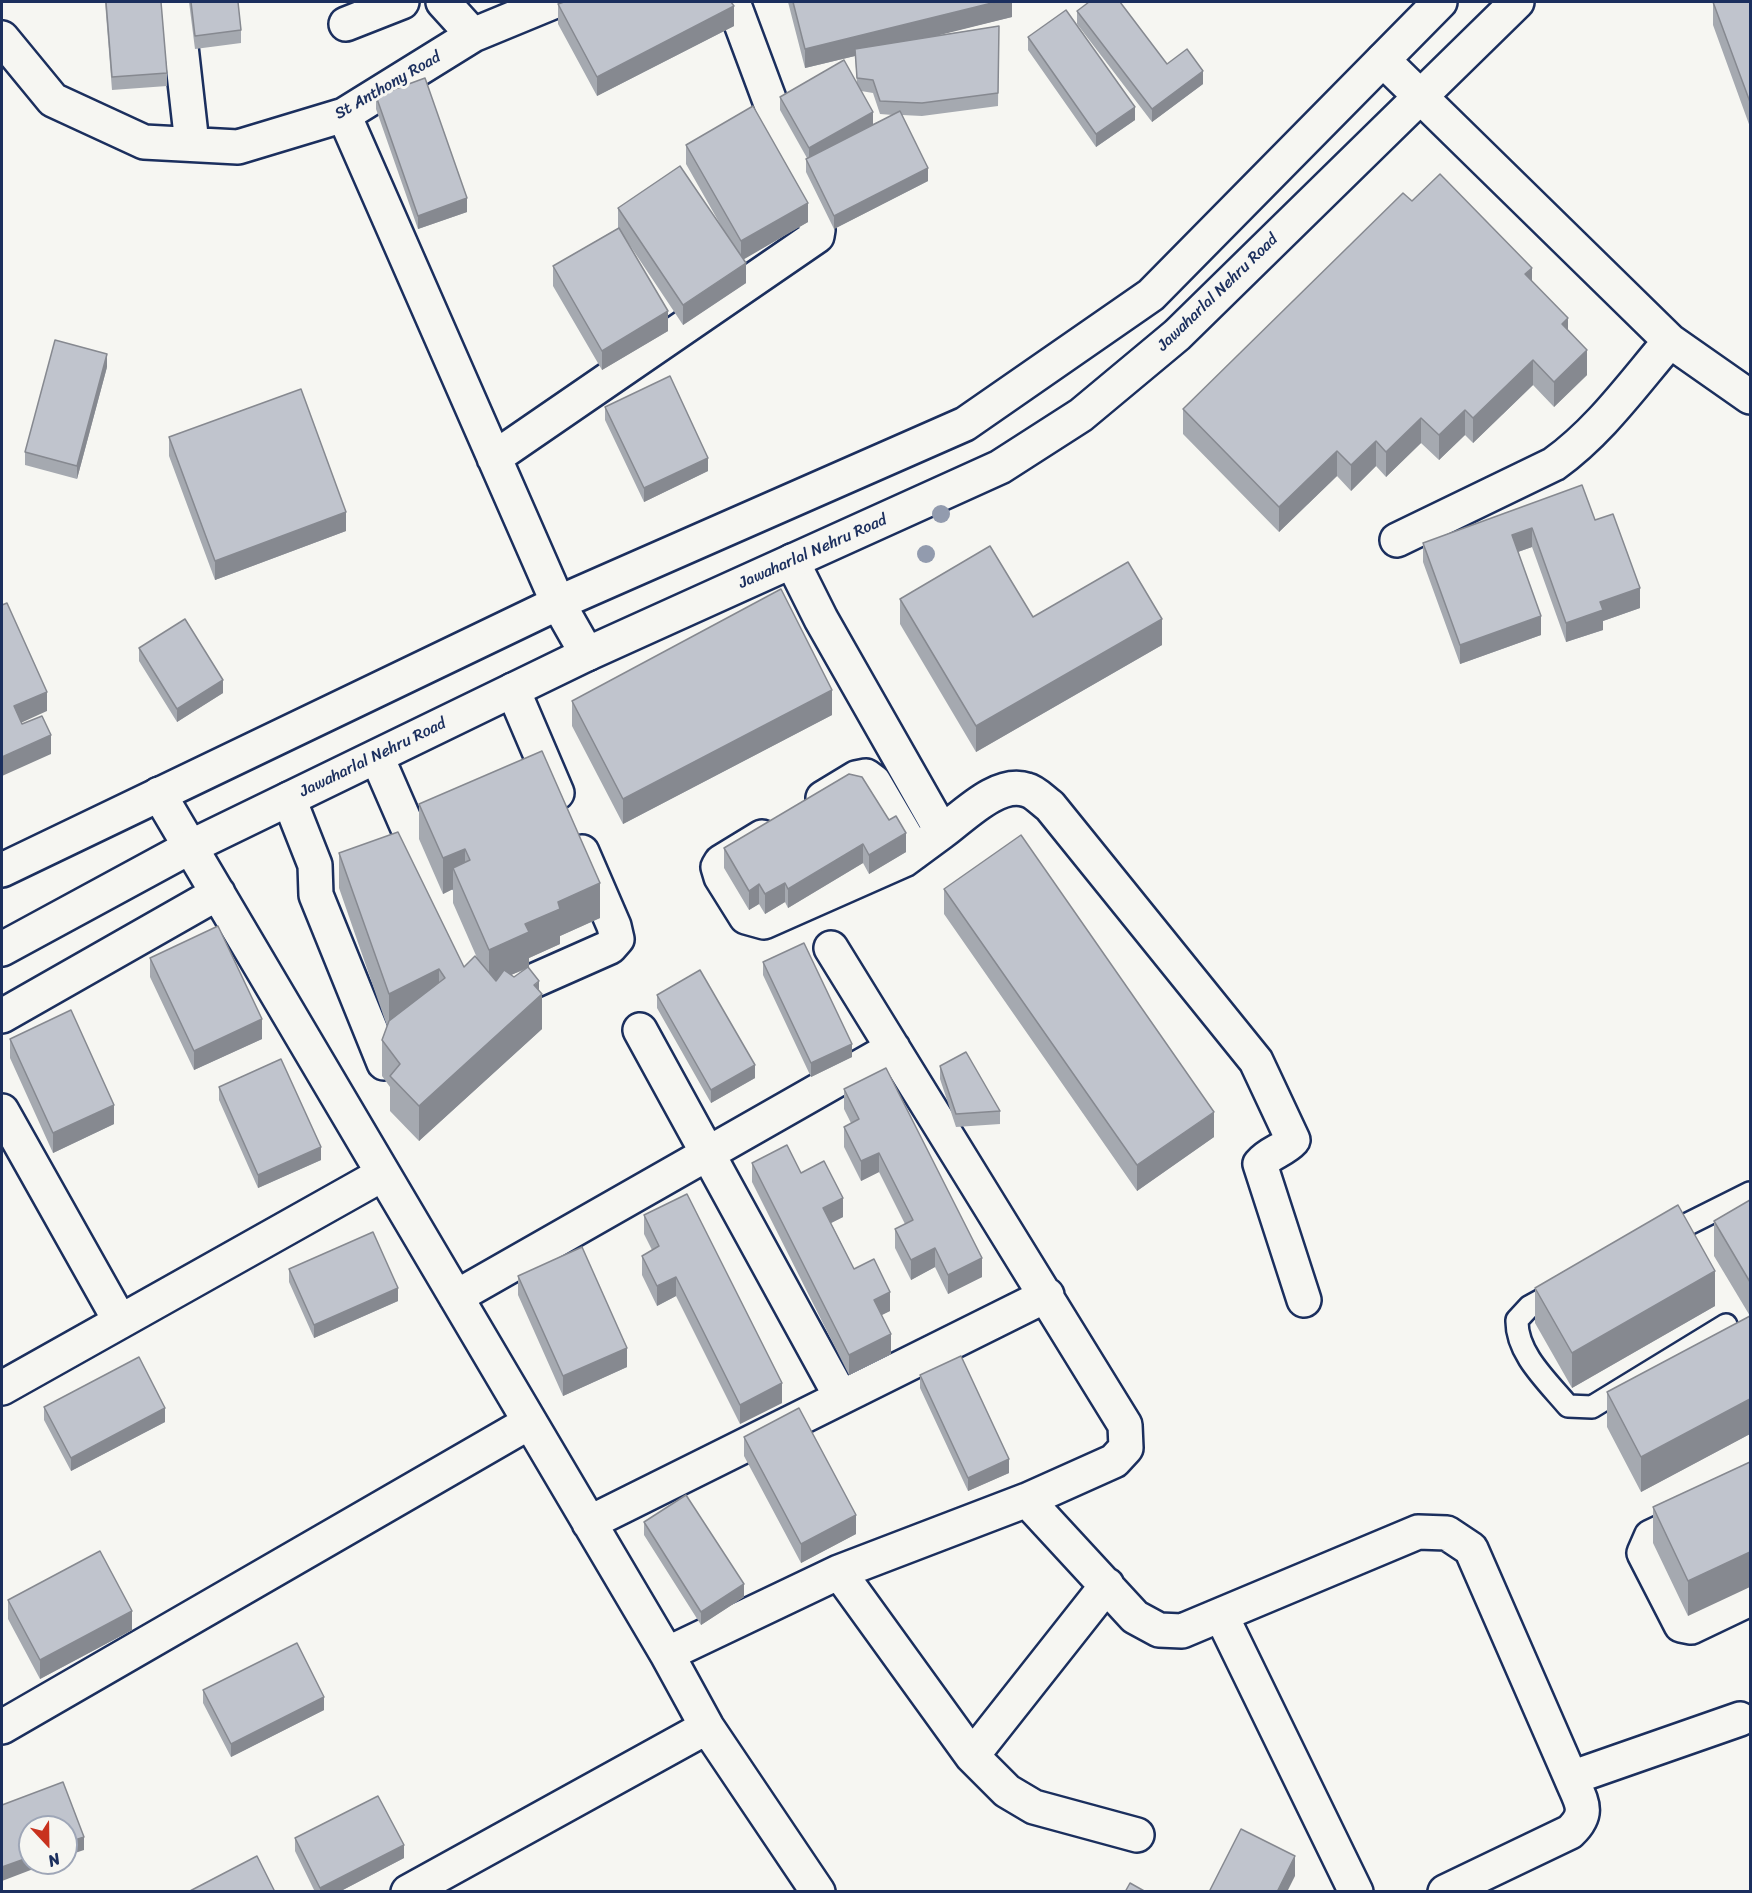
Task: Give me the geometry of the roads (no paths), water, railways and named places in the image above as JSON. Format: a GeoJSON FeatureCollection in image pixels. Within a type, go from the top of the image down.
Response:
{"type":"FeatureCollection","features":[{"type":"Feature","properties":{"kind":"street"},"geometry":{"type":"LineString","coordinates":[[176,2],[192,144]]}},
{"type":"Feature","properties":{"kind":"street"},"geometry":{"type":"LineString","coordinates":[[346,24],[402,2]]}},
{"type":"Feature","properties":{"kind":"street"},"geometry":{"type":"LineString","coordinates":[[443,2],[473,35]]}},
{"type":"Feature","properties":{"kind":"street","name":"St Anthony Road"},"geometry":{"type":"LineString","coordinates":[[2,38],[53,100],[144,142],[238,147],[344,115],[473,35],[553,2]]}},
{"type":"Feature","properties":{"kind":"street"},"geometry":{"type":"LineString","coordinates":[[494,458],[817,236],[818,230],[733,2]]}},
{"type":"Feature","properties":{"kind":"street"},"geometry":{"type":"LineString","coordinates":[[2,870],[558,603],[965,424],[1151,295],[1440,2]]}},
{"type":"Feature","properties":{"kind":"street","name":"Jawaharlal Nehru Road"},"geometry":{"type":"LineString","coordinates":[[2,949],[190,847],[587,654],[1000,467],[1081,415],[1177,335],[1517,2]]}},
{"type":"Feature","properties":{"kind":"street"},"geometry":{"type":"LineString","coordinates":[[1383,60],[1419,98],[1670,341],[1750,397]]}},
{"type":"Feature","properties":{"kind":"street"},"geometry":{"type":"LineString","coordinates":[[344,115],[558,603],[587,654]]}},
{"type":"Feature","properties":{"kind":"street"},"geometry":{"type":"LineString","coordinates":[[1398,540],[1554,464],[1592,433],[1670,341]]}},
{"type":"Feature","properties":{"kind":"street"},"geometry":{"type":"LineString","coordinates":[[792,561],[821,619],[942,832]]}},
{"type":"Feature","properties":{"kind":"street"},"geometry":{"type":"LineString","coordinates":[[377,756],[481,992],[489,997],[497,997],[610,946],[617,939],[614,926],[513,690]]}},
{"type":"Feature","properties":{"kind":"street"},"geometry":{"type":"LineString","coordinates":[[915,852],[874,782],[866,776],[856,778],[721,862],[718,867],[721,877],[746,917],[756,922],[764,922],[904,860],[999,792],[1015,788],[1028,790],[1050,806],[1256,1061],[1293,1140],[1285,1149],[1267,1155],[1260,1164],[1304,1300]]}},
{"type":"Feature","properties":{"kind":"street"},"geometry":{"type":"LineString","coordinates":[[159,794],[667,1654],[707,1727],[818,1892]]}},
{"type":"Feature","properties":{"kind":"street"},"geometry":{"type":"LineString","coordinates":[[289,799],[315,865],[316,895],[381,1054],[407,1027]]}},
{"type":"Feature","properties":{"kind":"street"},"geometry":{"type":"LineString","coordinates":[[2,1016],[218,892]]}},
{"type":"Feature","properties":{"kind":"street"},"geometry":{"type":"LineString","coordinates":[[667,1654],[839,1572],[1027,1500],[1114,1461],[1126,1448],[1125,1425],[1118,1411],[831,948]]}},
{"type":"Feature","properties":{"kind":"street"},"geometry":{"type":"LineString","coordinates":[[640,1030],[841,1397]]}},
{"type":"Feature","properties":{"kind":"street"},"geometry":{"type":"LineString","coordinates":[[456,1297],[893,1048]]}},
{"type":"Feature","properties":{"kind":"street"},"geometry":{"type":"LineString","coordinates":[[2,1111],[120,1321]]}},
{"type":"Feature","properties":{"kind":"street"},"geometry":{"type":"LineString","coordinates":[[5,1378],[120,1321],[383,1174]]}},
{"type":"Feature","properties":{"kind":"street"},"geometry":{"type":"LineString","coordinates":[[589,1523],[1047,1295]]}},
{"type":"Feature","properties":{"kind":"street"},"geometry":{"type":"LineString","coordinates":[[2,1727],[530,1422]]}},
{"type":"Feature","properties":{"kind":"street"},"geometry":{"type":"LineString","coordinates":[[1750,1490],[1651,1537],[1644,1553],[1681,1625],[1691,1627],[1750,1599]]}},
{"type":"Feature","properties":{"kind":"street"},"geometry":{"type":"LineString","coordinates":[[1027,1500],[1135,1617],[1159,1630],[1182,1631],[1418,1532],[1447,1533],[1471,1549],[1571,1778],[1583,1808],[1582,1822],[1570,1832],[1445,1892]]}},
{"type":"Feature","properties":{"kind":"street"},"geometry":{"type":"LineString","coordinates":[[839,1572],[972,1756],[1007,1791],[1034,1807],[1137,1834]]}},
{"type":"Feature","properties":{"kind":"street"},"geometry":{"type":"LineString","coordinates":[[972,1756],[1107,1586]]}},
{"type":"Feature","properties":{"kind":"street"},"geometry":{"type":"LineString","coordinates":[[1221,1615],[1356,1892]]}},
{"type":"Feature","properties":{"kind":"street"},"geometry":{"type":"LineString","coordinates":[[1571,1778],[1740,1719]]}},
{"type":"Feature","properties":{"kind":"street"},"geometry":{"type":"LineString","coordinates":[[408,1892],[707,1727]]}},
{"type":"Feature","properties":{"kind":"lane"},"geometry":{"type":"LineString","coordinates":[[1640,1248],[1750,1193]]}},
{"type":"Feature","properties":{"kind":"lane"},"geometry":{"type":"LineString","coordinates":[[1580,1280],[1529,1307],[1517,1320],[1516,1336],[1532,1363],[1568,1406],[1592,1407],[1726,1325]]}}]}
